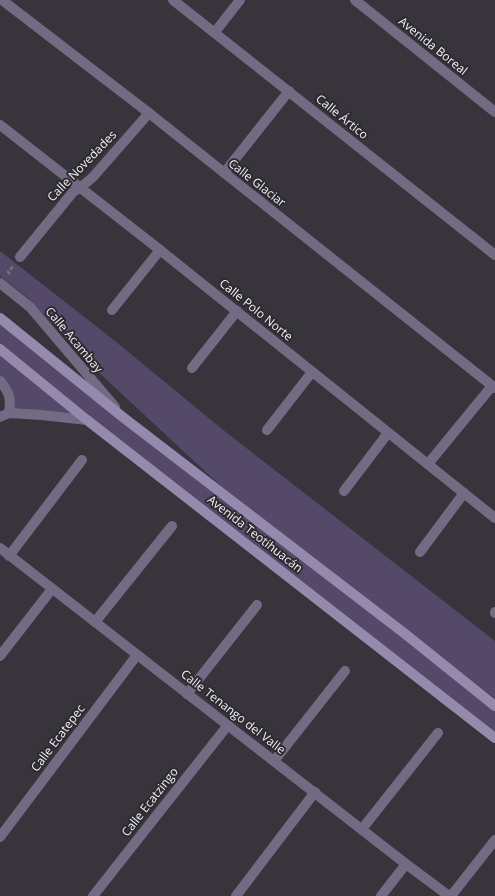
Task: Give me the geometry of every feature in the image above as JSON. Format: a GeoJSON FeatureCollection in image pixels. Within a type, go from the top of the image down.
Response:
{"type":"FeatureCollection","features":[{"type":"Feature","properties":{"kind":"main road","name":"Avenida Teotihuacán"},"geometry":{"type":"LineString","coordinates":[[0,318],[124,418],[404,633],[495,706]]}},
{"type":"Feature","properties":{"kind":"main road","name":"Avenida Teotihuacán"},"geometry":{"type":"LineString","coordinates":[[0,349],[87,420],[495,738]]}},
{"type":"Feature","properties":{"kind":"street","name":"Calle Glaciar"},"geometry":{"type":"LineString","coordinates":[[2,0],[149,113],[494,387]]}},
{"type":"Feature","properties":{"kind":"street","name":"Calle Ártico"},"geometry":{"type":"LineString","coordinates":[[173,0],[495,255]]}},
{"type":"Feature","properties":{"kind":"street"},"geometry":{"type":"LineString","coordinates":[[215,32],[240,0]]}},
{"type":"Feature","properties":{"kind":"street","name":"Avenida Boreal"},"geometry":{"type":"LineString","coordinates":[[355,0],[495,112]]}},
{"type":"Feature","properties":{"kind":"street"},"geometry":{"type":"LineString","coordinates":[[224,173],[289,92]]}},
{"type":"Feature","properties":{"kind":"street","name":"Calle Novedades"},"geometry":{"type":"LineString","coordinates":[[20,257],[73,192],[93,177],[149,113]]}},
{"type":"Feature","properties":{"kind":"street","name":"Calle Polo Norte"},"geometry":{"type":"LineString","coordinates":[[0,125],[237,311],[495,518]]}},
{"type":"Feature","properties":{"kind":"street"},"geometry":{"type":"LineString","coordinates":[[112,310],[160,250]]}},
{"type":"Feature","properties":{"kind":"street","name":"Calle Acambay"},"geometry":{"type":"LineString","coordinates":[[0,284],[30,307],[124,418]]}},
{"type":"Feature","properties":{"kind":"street"},"geometry":{"type":"LineString","coordinates":[[192,368],[237,311]]}},
{"type":"Feature","properties":{"kind":"street"},"geometry":{"type":"LineString","coordinates":[[267,430],[312,372]]}},
{"type":"Feature","properties":{"kind":"street"},"geometry":{"type":"LineString","coordinates":[[0,381],[6,388],[11,400],[5,415],[41,415],[87,420]]}},
{"type":"Feature","properties":{"kind":"street"},"geometry":{"type":"LineString","coordinates":[[428,464],[494,387]]}},
{"type":"Feature","properties":{"kind":"street"},"geometry":{"type":"LineString","coordinates":[[344,491],[388,432]]}},
{"type":"Feature","properties":{"kind":"street"},"geometry":{"type":"LineString","coordinates":[[9,556],[82,460]]}},
{"type":"Feature","properties":{"kind":"street"},"geometry":{"type":"LineString","coordinates":[[420,552],[464,493]]}},
{"type":"Feature","properties":{"kind":"street"},"geometry":{"type":"LineString","coordinates":[[96,622],[172,526]]}},
{"type":"Feature","properties":{"kind":"street","name":"Calle Tenango del Valle"},"geometry":{"type":"LineString","coordinates":[[0,548],[406,864],[450,896]]}},
{"type":"Feature","properties":{"kind":"street"},"geometry":{"type":"LineString","coordinates":[[0,656],[52,589]]}},
{"type":"Feature","properties":{"kind":"street"},"geometry":{"type":"LineString","coordinates":[[187,694],[257,605]]}},
{"type":"Feature","properties":{"kind":"street","name":"Calle Ecatepec"},"geometry":{"type":"LineString","coordinates":[[0,837],[137,655]]}},
{"type":"Feature","properties":{"kind":"street"},"geometry":{"type":"LineString","coordinates":[[274,761],[345,670]]}},
{"type":"Feature","properties":{"kind":"street","name":"Calle Ecatzingo"},"geometry":{"type":"LineString","coordinates":[[93,896],[228,725]]}},
{"type":"Feature","properties":{"kind":"street"},"geometry":{"type":"LineString","coordinates":[[362,829],[438,733]]}},
{"type":"Feature","properties":{"kind":"street"},"geometry":{"type":"LineString","coordinates":[[236,896],[315,792]]}},
{"type":"Feature","properties":{"kind":"street"},"geometry":{"type":"LineString","coordinates":[[450,896],[495,840]]}},
{"type":"Feature","properties":{"kind":"street"},"geometry":{"type":"LineString","coordinates":[[381,896],[406,864]]}},
{"type":"Feature","properties":{"kind":"path"},"geometry":{"type":"LineString","coordinates":[[14,278],[8,272],[20,257]]}},
{"type":"Feature","properties":{"kind":"shaded area"},"geometry":{"type":"Polygon","coordinates":[[[0,251],[110,337],[227,433],[495,641],[495,699],[223,488],[95,369],[27,297],[0,276],[0,251]]]}},
{"type":"Feature","properties":{"kind":"shaded area"},"geometry":{"type":"Polygon","coordinates":[[[0,321],[495,708],[495,734],[0,346],[0,321]]]}},
{"type":"Feature","properties":{"kind":"shaded area"},"geometry":{"type":"Polygon","coordinates":[[[0,354],[71,412],[70,414],[12,411],[0,379],[0,354]]]}}]}
